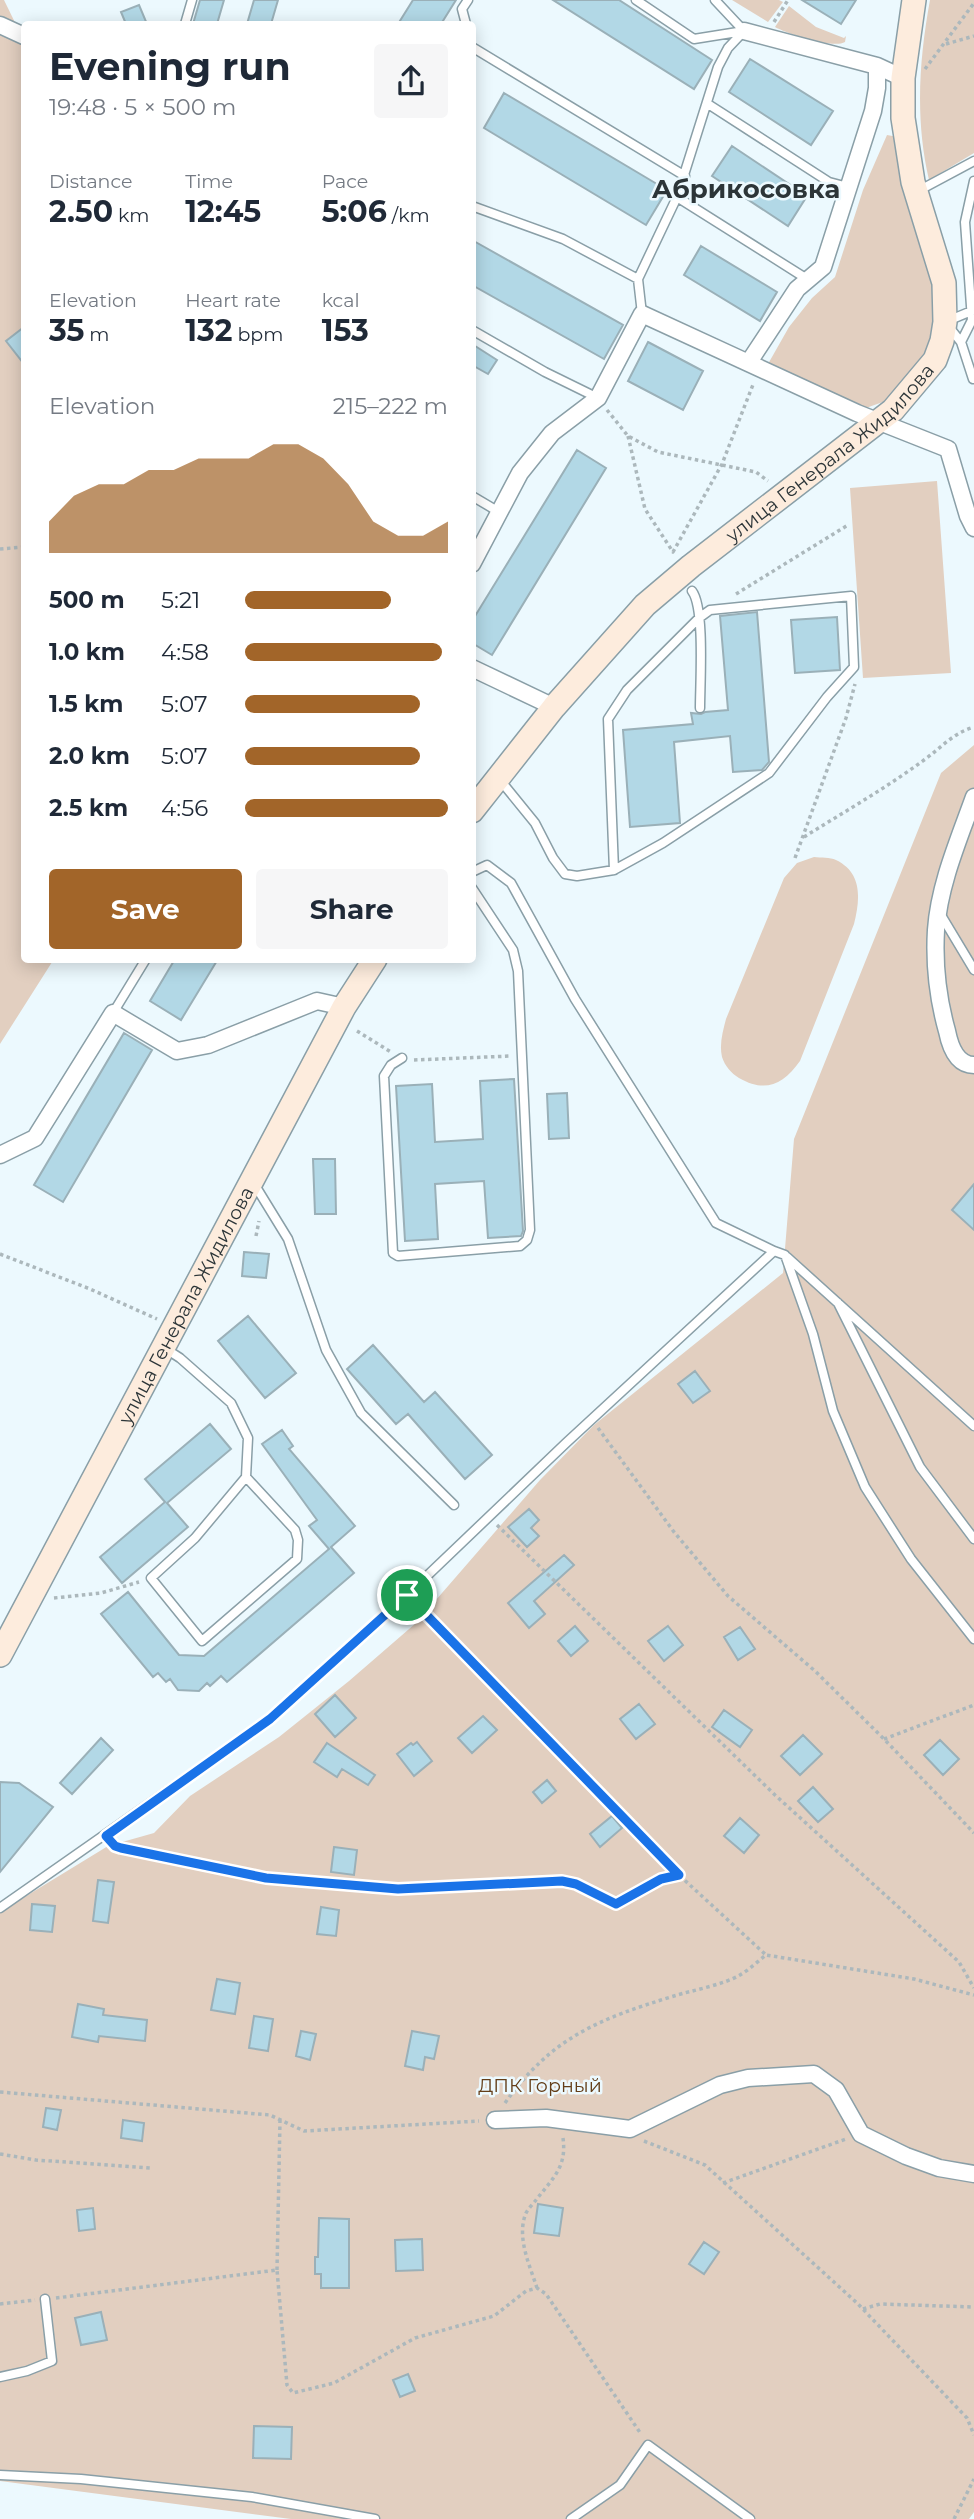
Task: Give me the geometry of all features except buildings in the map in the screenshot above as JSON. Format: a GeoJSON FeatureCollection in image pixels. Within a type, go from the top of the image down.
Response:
{"type":"FeatureCollection","features":[{"type":"Feature","properties":{"kind":"main road","name":"улица Генерала Жидилова"},"geometry":{"type":"LineString","coordinates":[[476,806],[554,707],[645,605],[691,565],[881,421],[935,360],[945,322],[944,283],[916,192],[902,118],[914,0]]}},
{"type":"Feature","properties":{"kind":"main road","name":"улица Генерала Жидилова"},"geometry":{"type":"LineString","coordinates":[[0,1655],[344,1007],[372,963]]}},
{"type":"Feature","properties":{"kind":"street"},"geometry":{"type":"LineString","coordinates":[[0,25],[21,35]]}},
{"type":"Feature","properties":{"kind":"street"},"geometry":{"type":"LineString","coordinates":[[744,31],[877,66],[904,78]]}},
{"type":"Feature","properties":{"kind":"street"},"geometry":{"type":"LineString","coordinates":[[755,364],[797,289],[823,267],[873,111],[877,66]]}},
{"type":"Feature","properties":{"kind":"street"},"geometry":{"type":"LineString","coordinates":[[476,556],[520,473],[552,433],[598,398],[642,314],[858,413],[948,449],[974,528]]}},
{"type":"Feature","properties":{"kind":"street"},"geometry":{"type":"LineString","coordinates":[[476,670],[554,707]]}},
{"type":"Feature","properties":{"kind":"street"},"geometry":{"type":"LineString","coordinates":[[974,797],[957,846],[936,929],[939,1001],[953,1053],[967,1065],[974,1065]]}},
{"type":"Feature","properties":{"kind":"street"},"geometry":{"type":"LineString","coordinates":[[0,1155],[35,1138],[113,1013],[177,1051],[208,1045],[317,1001],[344,1007]]}},
{"type":"Feature","properties":{"kind":"street"},"geometry":{"type":"LineString","coordinates":[[495,2120],[546,2119],[630,2129],[720,2085],[748,2078],[814,2074],[836,2090],[860,2134],[906,2157],[939,2168],[974,2174]]}},
{"type":"Feature","properties":{"kind":"lane"},"geometry":{"type":"LineString","coordinates":[[185,21],[192,0]]}},
{"type":"Feature","properties":{"kind":"lane"},"geometry":{"type":"LineString","coordinates":[[465,21],[462,9],[468,0]]}},
{"type":"Feature","properties":{"kind":"lane"},"geometry":{"type":"LineString","coordinates":[[636,0],[694,39],[744,31]]}},
{"type":"Feature","properties":{"kind":"lane"},"geometry":{"type":"LineString","coordinates":[[715,0],[744,31]]}},
{"type":"Feature","properties":{"kind":"lane"},"geometry":{"type":"LineString","coordinates":[[642,314],[638,279],[677,197],[723,57],[744,31]]}},
{"type":"Feature","properties":{"kind":"lane"},"geometry":{"type":"LineString","coordinates":[[476,49],[685,176]]}},
{"type":"Feature","properties":{"kind":"lane"},"geometry":{"type":"LineString","coordinates":[[708,104],[829,182],[848,187]]}},
{"type":"Feature","properties":{"kind":"lane"},"geometry":{"type":"LineString","coordinates":[[916,192],[974,161]]}},
{"type":"Feature","properties":{"kind":"lane"},"geometry":{"type":"LineString","coordinates":[[961,342],[972,320],[973,310],[965,222],[974,181]]}},
{"type":"Feature","properties":{"kind":"lane"},"geometry":{"type":"LineString","coordinates":[[677,197],[807,279]]}},
{"type":"Feature","properties":{"kind":"lane"},"geometry":{"type":"LineString","coordinates":[[476,207],[563,239],[638,279]]}},
{"type":"Feature","properties":{"kind":"lane"},"geometry":{"type":"LineString","coordinates":[[973,310],[945,322],[961,342],[973,379]]}},
{"type":"Feature","properties":{"kind":"lane"},"geometry":{"type":"LineString","coordinates":[[476,332],[545,372],[598,398]]}},
{"type":"Feature","properties":{"kind":"lane"},"geometry":{"type":"LineString","coordinates":[[476,498],[499,512]]}},
{"type":"Feature","properties":{"kind":"lane"},"geometry":{"type":"LineString","coordinates":[[692,591],[695,594],[699,618],[700,708]]}},
{"type":"Feature","properties":{"kind":"lane"},"geometry":{"type":"LineString","coordinates":[[498,778],[535,823],[553,858],[565,874],[577,876],[614,870],[663,843],[769,773],[827,697],[854,667],[851,596],[710,610],[627,690],[608,719],[614,870]]}},
{"type":"Feature","properties":{"kind":"lane"},"geometry":{"type":"LineString","coordinates":[[476,871],[487,865],[511,883],[575,999],[716,1223],[785,1255],[974,1426]]}},
{"type":"Feature","properties":{"kind":"lane"},"geometry":{"type":"LineString","coordinates":[[402,1058],[391,1065],[384,1076],[393,1253],[398,1256],[520,1246],[527,1240],[530,1230],[518,971],[513,950],[476,894]]}},
{"type":"Feature","properties":{"kind":"lane"},"geometry":{"type":"LineString","coordinates":[[939,912],[974,970]]}},
{"type":"Feature","properties":{"kind":"lane"},"geometry":{"type":"LineString","coordinates":[[113,1013],[144,963]]}},
{"type":"Feature","properties":{"kind":"lane"},"geometry":{"type":"LineString","coordinates":[[252,1180],[288,1239],[327,1350],[361,1413],[454,1505]]}},
{"type":"Feature","properties":{"kind":"lane"},"geometry":{"type":"LineString","coordinates":[[0,1908],[270,1719],[407,1595],[488,1516],[774,1251]]}},
{"type":"Feature","properties":{"kind":"lane"},"geometry":{"type":"LineString","coordinates":[[785,1255],[814,1334],[833,1411],[865,1487],[912,1559],[974,1639]]}},
{"type":"Feature","properties":{"kind":"lane"},"geometry":{"type":"LineString","coordinates":[[838,1303],[920,1467],[974,1539]]}},
{"type":"Feature","properties":{"kind":"lane"},"geometry":{"type":"LineString","coordinates":[[164,1348],[180,1358],[231,1404],[248,1438],[246,1477],[195,1538],[151,1578],[202,1641],[297,1559],[298,1540],[295,1530],[246,1477]]}},
{"type":"Feature","properties":{"kind":"lane"},"geometry":{"type":"LineString","coordinates":[[0,2377],[27,2371],[51,2361],[53,2357],[45,2299]]}},
{"type":"Feature","properties":{"kind":"lane"},"geometry":{"type":"LineString","coordinates":[[571,2519],[620,2486],[648,2445],[750,2519]]}},
{"type":"Feature","properties":{"kind":"lane"},"geometry":{"type":"LineString","coordinates":[[0,2475],[81,2479],[252,2497],[375,2519]]}},
{"type":"Feature","properties":{"kind":"path"},"geometry":{"type":"LineString","coordinates":[[765,36],[788,0]]}},
{"type":"Feature","properties":{"kind":"path"},"geometry":{"type":"LineString","coordinates":[[904,78],[918,76],[974,4]]}},
{"type":"Feature","properties":{"kind":"path"},"geometry":{"type":"LineString","coordinates":[[945,44],[974,36]]}},
{"type":"Feature","properties":{"kind":"path"},"geometry":{"type":"LineString","coordinates":[[628,436],[645,509],[673,552],[722,464],[755,364]]}},
{"type":"Feature","properties":{"kind":"path"},"geometry":{"type":"LineString","coordinates":[[598,398],[628,436],[658,452],[756,472],[768,481]]}},
{"type":"Feature","properties":{"kind":"path"},"geometry":{"type":"LineString","coordinates":[[710,610],[848,525]]}},
{"type":"Feature","properties":{"kind":"path"},"geometry":{"type":"LineString","coordinates":[[0,549],[21,547]]}},
{"type":"Feature","properties":{"kind":"path"},"geometry":{"type":"LineString","coordinates":[[795,858],[855,689]]}},
{"type":"Feature","properties":{"kind":"path"},"geometry":{"type":"LineString","coordinates":[[804,837],[925,760],[946,740],[974,727]]}},
{"type":"Feature","properties":{"kind":"path"},"geometry":{"type":"LineString","coordinates":[[357,1031],[408,1060],[522,1055]]}},
{"type":"Feature","properties":{"kind":"path"},"geometry":{"type":"LineString","coordinates":[[256,1236],[259,1221]]}},
{"type":"Feature","properties":{"kind":"path"},"geometry":{"type":"LineString","coordinates":[[0,1254],[160,1320]]}},
{"type":"Feature","properties":{"kind":"path"},"geometry":{"type":"LineString","coordinates":[[592,1420],[674,1532],[728,1596],[815,1671],[974,1833]]}},
{"type":"Feature","properties":{"kind":"path"},"geometry":{"type":"LineString","coordinates":[[488,1516],[775,1795],[959,1962],[974,1988]]}},
{"type":"Feature","properties":{"kind":"path"},"geometry":{"type":"LineString","coordinates":[[54,1598],[101,1593],[151,1578]]}},
{"type":"Feature","properties":{"kind":"path"},"geometry":{"type":"LineString","coordinates":[[407,1595],[679,1875],[766,1955],[914,1979],[974,1995]]}},
{"type":"Feature","properties":{"kind":"path"},"geometry":{"type":"LineString","coordinates":[[884,1739],[974,1705]]}},
{"type":"Feature","properties":{"kind":"path"},"geometry":{"type":"LineString","coordinates":[[106,1836],[115,1846],[121,1848],[266,1878],[398,1889],[562,1881],[576,1884],[616,1904],[661,1879],[679,1875]]}},
{"type":"Feature","properties":{"kind":"path"},"geometry":{"type":"LineString","coordinates":[[0,2092],[270,2115],[304,2131],[495,2120],[519,2083],[566,2039],[598,2023],[643,2006],[739,1976],[766,1955]]}},
{"type":"Feature","properties":{"kind":"path"},"geometry":{"type":"LineString","coordinates":[[546,2119],[560,2128],[565,2151],[562,2166],[526,2214],[525,2251],[537,2288],[546,2294],[648,2445]]}},
{"type":"Feature","properties":{"kind":"path"},"geometry":{"type":"LineString","coordinates":[[280,2120],[277,2270],[288,2385],[293,2393],[334,2383],[415,2338],[494,2316],[526,2291],[537,2288]]}},
{"type":"Feature","properties":{"kind":"path"},"geometry":{"type":"LineString","coordinates":[[630,2129],[637,2138],[705,2165],[863,2309],[967,2418],[974,2435]]}},
{"type":"Feature","properties":{"kind":"path"},"geometry":{"type":"LineString","coordinates":[[723,2183],[860,2134]]}},
{"type":"Feature","properties":{"kind":"path"},"geometry":{"type":"LineString","coordinates":[[0,2154],[36,2160],[150,2168]]}},
{"type":"Feature","properties":{"kind":"path"},"geometry":{"type":"LineString","coordinates":[[0,2304],[277,2270]]}},
{"type":"Feature","properties":{"kind":"path"},"geometry":{"type":"LineString","coordinates":[[863,2309],[880,2304],[974,2307]]}},
{"type":"Feature","properties":{"kind":"path"},"geometry":{"type":"LineString","coordinates":[[954,2519],[974,2479]]}},
{"type":"Feature","properties":{"kind":"green space"},"geometry":{"type":"Polygon","coordinates":[[[0,0],[4,0],[21,35],[21,963],[51,963],[0,1044],[0,0]]]}},
{"type":"Feature","properties":{"kind":"green space"},"geometry":{"type":"Polygon","coordinates":[[[732,0],[779,0],[783,2],[768,22],[732,0]]]}},
{"type":"Feature","properties":{"kind":"green space"},"geometry":{"type":"Polygon","coordinates":[[[930,0],[974,0],[974,153],[929,180],[922,135],[920,90],[930,0]]]}},
{"type":"Feature","properties":{"kind":"green space"},"geometry":{"type":"Polygon","coordinates":[[[789,6],[816,27],[844,38],[846,36],[845,42],[821,42],[775,27],[789,6]]]}},
{"type":"Feature","properties":{"kind":"green space"},"geometry":{"type":"Polygon","coordinates":[[[887,135],[898,137],[940,297],[941,324],[916,376],[894,398],[866,408],[842,408],[768,364],[789,327],[812,298],[835,277],[863,190],[887,135]]]}},
{"type":"Feature","properties":{"kind":"green space"},"geometry":{"type":"Polygon","coordinates":[[[937,481],[951,673],[863,678],[850,488],[937,481]]]}},
{"type":"Feature","properties":{"kind":"green space","name":"ДПК Горный"},"geometry":{"type":"Polygon","coordinates":[[[974,745],[974,2512],[969,2519],[291,2519],[0,2481],[0,1912],[108,1846],[154,1833],[190,1796],[279,1737],[349,1681],[416,1623],[540,1480],[594,1425],[783,1273],[794,1139],[941,773],[974,745]]]}},
{"type":"Feature","properties":{"kind":"green space"},"geometry":{"type":"Polygon","coordinates":[[[814,857],[836,860],[851,872],[858,897],[854,924],[800,1061],[787,1076],[773,1084],[765,1086],[748,1083],[731,1072],[722,1057],[726,1019],[784,878],[797,863],[814,857]]]}},
{"type":"Feature","properties":{"kind":"district","name":"Абрикосовка"},"geometry":{"type":"Point","coordinates":[746,189]}},
{"type":"Feature","properties":{"kind":"route"},"geometry":{"type":"LineString","coordinates":[[407,1595],[475,1665],[679,1875],[661,1879],[616,1904],[576,1884],[562,1881],[398,1889],[266,1878],[121,1848],[115,1846],[106,1836],[270,1719],[407,1595]]}}]}
